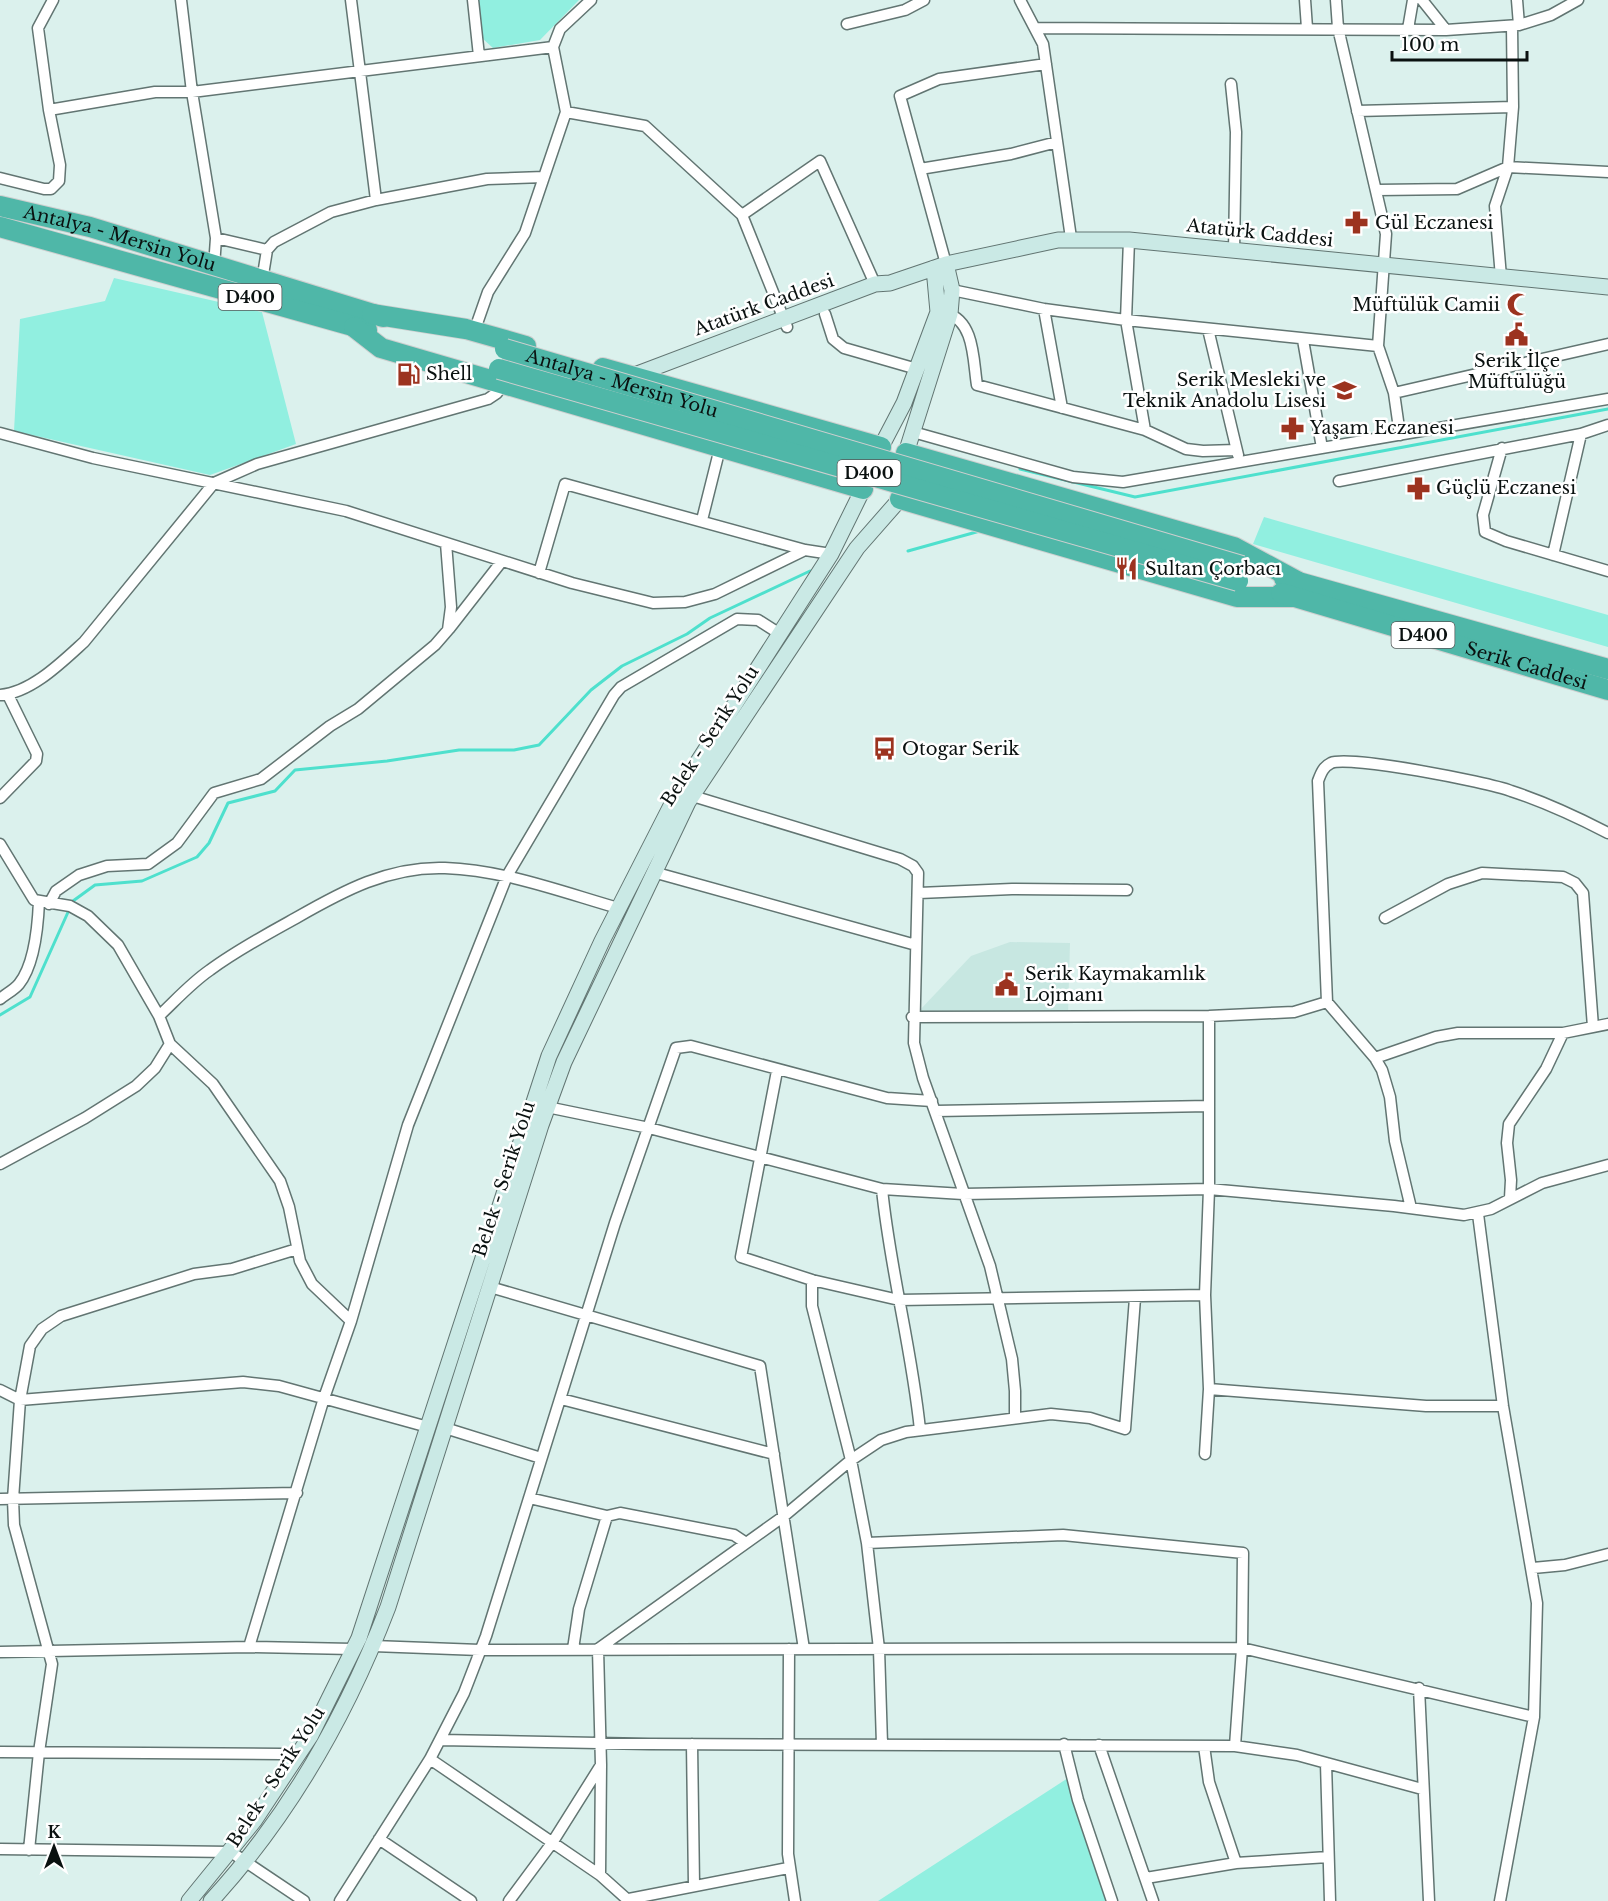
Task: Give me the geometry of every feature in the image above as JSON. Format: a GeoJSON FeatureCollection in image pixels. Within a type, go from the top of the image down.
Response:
{"type":"FeatureCollection","features":[{"type":"Feature","properties":{"kind":"highway","name":"Antalya - Mersin Yolu"},"geometry":{"type":"LineString","coordinates":[[0,206],[90,227],[372,314],[505,349],[1240,573]]}},
{"type":"Feature","properties":{"kind":"highway","name":"Antalya - Mersin Yolu"},"geometry":{"type":"LineString","coordinates":[[0,227],[354,327],[501,376],[1240,573]]}},
{"type":"Feature","properties":{"kind":"highway"},"geometry":{"type":"LineString","coordinates":[[372,314],[474,332],[881,447],[890,446],[906,453],[1234,547],[1295,589]]}},
{"type":"Feature","properties":{"kind":"highway"},"geometry":{"type":"LineString","coordinates":[[501,376],[720,448],[863,489]]}},
{"type":"Feature","properties":{"kind":"highway"},"geometry":{"type":"LineString","coordinates":[[881,447],[866,456],[861,463],[859,481],[863,489],[875,500],[892,502],[900,500],[1237,597],[1295,589]]}},
{"type":"Feature","properties":{"kind":"highway"},"geometry":{"type":"LineString","coordinates":[[900,500],[910,490],[915,478],[914,464],[906,453]]}},
{"type":"Feature","properties":{"kind":"highway","name":"Serik Caddesi"},"geometry":{"type":"LineString","coordinates":[[1240,573],[1608,690]]}},
{"type":"Feature","properties":{"kind":"highway","name":"Serik Caddesi"},"geometry":{"type":"LineString","coordinates":[[1295,589],[1608,669]]}},
{"type":"Feature","properties":{"kind":"main road","name":"Atatürk Caddesi"},"geometry":{"type":"LineString","coordinates":[[632,376],[718,343],[786,323],[883,284],[940,266],[1071,238],[1129,240],[1608,287]]}},
{"type":"Feature","properties":{"kind":"main road"},"geometry":{"type":"LineString","coordinates":[[906,453],[952,290],[940,266]]}},
{"type":"Feature","properties":{"kind":"main road"},"geometry":{"type":"LineString","coordinates":[[881,447],[904,404],[917,369],[944,313],[940,266]]}},
{"type":"Feature","properties":{"kind":"main road"},"geometry":{"type":"LineString","coordinates":[[786,323],[825,314],[881,292],[883,284]]}},
{"type":"Feature","properties":{"kind":"main road","name":"Belek - Serik Yolu"},"geometry":{"type":"LineString","coordinates":[[189,1901],[231,1852],[311,1735],[353,1649],[375,1597],[549,1056],[618,908],[780,634],[831,554],[863,489]]}},
{"type":"Feature","properties":{"kind":"main road","name":"Belek - Serik Yolu"},"geometry":{"type":"LineString","coordinates":[[211,1901],[278,1816],[321,1750],[355,1687],[373,1646],[564,1062],[653,872],[686,794],[857,548],[900,500]]}},
{"type":"Feature","properties":{"kind":"street"},"geometry":{"type":"LineString","coordinates":[[0,178],[44,189],[51,189],[60,182],[60,165],[49,110],[38,28],[53,0]]}},
{"type":"Feature","properties":{"kind":"street"},"geometry":{"type":"LineString","coordinates":[[181,0],[192,92],[216,238],[214,267]]}},
{"type":"Feature","properties":{"kind":"street"},"geometry":{"type":"LineString","coordinates":[[351,0],[376,200]]}},
{"type":"Feature","properties":{"kind":"street"},"geometry":{"type":"LineString","coordinates":[[473,0],[479,56]]}},
{"type":"Feature","properties":{"kind":"street"},"geometry":{"type":"LineString","coordinates":[[474,332],[488,292],[525,233],[566,112],[553,47],[560,29],[591,0]]}},
{"type":"Feature","properties":{"kind":"street"},"geometry":{"type":"LineString","coordinates":[[847,24],[905,10],[924,0]]}},
{"type":"Feature","properties":{"kind":"street"},"geometry":{"type":"LineString","coordinates":[[1020,0],[1043,44],[1071,238]]}},
{"type":"Feature","properties":{"kind":"street"},"geometry":{"type":"LineString","coordinates":[[1305,0],[1307,28]]}},
{"type":"Feature","properties":{"kind":"street"},"geometry":{"type":"LineString","coordinates":[[1336,0],[1338,28],[1386,234],[1386,265],[1378,346],[1394,393],[1400,435]]}},
{"type":"Feature","properties":{"kind":"street"},"geometry":{"type":"LineString","coordinates":[[1408,29],[1413,0]]}},
{"type":"Feature","properties":{"kind":"street"},"geometry":{"type":"LineString","coordinates":[[1422,0],[1446,30]]}},
{"type":"Feature","properties":{"kind":"street"},"geometry":{"type":"LineString","coordinates":[[1501,277],[1495,206],[1508,167],[1517,0]]}},
{"type":"Feature","properties":{"kind":"street"},"geometry":{"type":"LineString","coordinates":[[1035,28],[1446,30],[1515,25],[1551,15],[1578,0]]}},
{"type":"Feature","properties":{"kind":"street"},"geometry":{"type":"LineString","coordinates":[[49,110],[155,92],[192,92],[553,47]]}},
{"type":"Feature","properties":{"kind":"street"},"geometry":{"type":"LineString","coordinates":[[940,266],[920,169],[900,96],[923,85],[958,75],[1046,64]]}},
{"type":"Feature","properties":{"kind":"street"},"geometry":{"type":"LineString","coordinates":[[1231,84],[1236,132],[1234,251]]}},
{"type":"Feature","properties":{"kind":"street"},"geometry":{"type":"LineString","coordinates":[[1357,111],[1513,107]]}},
{"type":"Feature","properties":{"kind":"street"},"geometry":{"type":"LineString","coordinates":[[566,112],[645,126],[742,215],[786,323]]}},
{"type":"Feature","properties":{"kind":"street"},"geometry":{"type":"LineString","coordinates":[[920,169],[1011,154],[1057,142]]}},
{"type":"Feature","properties":{"kind":"street"},"geometry":{"type":"LineString","coordinates":[[742,215],[820,161],[883,284]]}},
{"type":"Feature","properties":{"kind":"street"},"geometry":{"type":"LineString","coordinates":[[1377,190],[1457,189],[1508,167],[1608,172]]}},
{"type":"Feature","properties":{"kind":"street"},"geometry":{"type":"LineString","coordinates":[[262,281],[267,250],[274,242],[322,216],[376,200],[487,179],[544,177]]}},
{"type":"Feature","properties":{"kind":"street"},"geometry":{"type":"LineString","coordinates":[[216,238],[267,250]]}},
{"type":"Feature","properties":{"kind":"street"},"geometry":{"type":"LineString","coordinates":[[1129,240],[1126,320],[1145,430]]}},
{"type":"Feature","properties":{"kind":"street"},"geometry":{"type":"LineString","coordinates":[[952,290],[1044,309],[1126,320],[1378,346]]}},
{"type":"Feature","properties":{"kind":"street"},"geometry":{"type":"LineString","coordinates":[[1044,309],[1062,408]]}},
{"type":"Feature","properties":{"kind":"street"},"geometry":{"type":"LineString","coordinates":[[944,313],[960,321],[967,331],[977,385],[1145,430],[1186,449],[1236,450]]}},
{"type":"Feature","properties":{"kind":"street"},"geometry":{"type":"LineString","coordinates":[[825,314],[833,339],[844,348],[917,369]]}},
{"type":"Feature","properties":{"kind":"street"},"geometry":{"type":"LineString","coordinates":[[1208,329],[1239,462]]}},
{"type":"Feature","properties":{"kind":"street"},"geometry":{"type":"LineString","coordinates":[[1303,340],[1322,448]]}},
{"type":"Feature","properties":{"kind":"street"},"geometry":{"type":"LineString","coordinates":[[1394,393],[1608,344]]}},
{"type":"Feature","properties":{"kind":"street"},"geometry":{"type":"LineString","coordinates":[[0,798],[36,761],[37,754],[4,695],[19,692],[68,657],[84,642],[214,483],[257,464],[488,399],[497,393],[501,376]]}},
{"type":"Feature","properties":{"kind":"street"},"geometry":{"type":"LineString","coordinates":[[913,432],[1089,480],[1141,480],[1608,399]]}},
{"type":"Feature","properties":{"kind":"street"},"geometry":{"type":"LineString","coordinates":[[1339,480],[1581,434],[1608,425]]}},
{"type":"Feature","properties":{"kind":"street"},"geometry":{"type":"LineString","coordinates":[[0,432],[93,458],[346,511],[539,573],[653,603],[685,602],[715,594],[805,550]]}},
{"type":"Feature","properties":{"kind":"street"},"geometry":{"type":"LineString","coordinates":[[1553,555],[1581,434]]}},
{"type":"Feature","properties":{"kind":"street"},"geometry":{"type":"LineString","coordinates":[[702,520],[720,448]]}},
{"type":"Feature","properties":{"kind":"street"},"geometry":{"type":"LineString","coordinates":[[1502,448],[1483,515],[1485,532],[1608,571]]}},
{"type":"Feature","properties":{"kind":"street"},"geometry":{"type":"LineString","coordinates":[[539,573],[565,484],[805,550],[831,554]]}},
{"type":"Feature","properties":{"kind":"street"},"geometry":{"type":"LineString","coordinates":[[446,543],[451,607],[448,630]]}},
{"type":"Feature","properties":{"kind":"street"},"geometry":{"type":"LineString","coordinates":[[0,999],[20,983],[28,963],[44,903],[56,891],[79,875],[107,866],[148,864],[177,843],[214,793],[261,779],[405,672],[435,645],[502,561]]}},
{"type":"Feature","properties":{"kind":"street"},"geometry":{"type":"LineString","coordinates":[[249,1647],[324,1398],[351,1321],[408,1125],[507,876],[621,687],[737,619],[758,620],[780,634]]}},
{"type":"Feature","properties":{"kind":"street"},"geometry":{"type":"LineString","coordinates":[[1411,1208],[1395,1141],[1390,1097],[1375,1058],[1327,1002],[1318,781],[1325,766],[1339,761],[1369,764],[1488,783],[1551,806],[1608,834]]}},
{"type":"Feature","properties":{"kind":"street"},"geometry":{"type":"LineString","coordinates":[[686,794],[906,861],[918,873],[919,893],[912,1017],[914,1043],[963,1194],[990,1266],[1014,1375],[1015,1417]]}},
{"type":"Feature","properties":{"kind":"street"},"geometry":{"type":"LineString","coordinates":[[0,844],[28,893],[44,903],[70,906],[88,916],[118,945],[159,1016],[170,1044],[213,1084],[273,1168],[285,1192],[297,1249],[312,1284],[351,1321]]}},
{"type":"Feature","properties":{"kind":"street"},"geometry":{"type":"LineString","coordinates":[[159,1016],[209,970],[244,947],[346,890],[375,878],[420,868],[443,867],[507,876],[618,908]]}},
{"type":"Feature","properties":{"kind":"street"},"geometry":{"type":"LineString","coordinates":[[653,872],[916,945]]}},
{"type":"Feature","properties":{"kind":"street"},"geometry":{"type":"LineString","coordinates":[[1385,918],[1448,884],[1482,873],[1507,872],[1569,879],[1583,893],[1593,1027]]}},
{"type":"Feature","properties":{"kind":"street"},"geometry":{"type":"LineString","coordinates":[[919,893],[1012,889],[1127,890]]}},
{"type":"Feature","properties":{"kind":"street"},"geometry":{"type":"LineString","coordinates":[[912,1017],[1209,1016],[1294,1012],[1327,1002]]}},
{"type":"Feature","properties":{"kind":"street"},"geometry":{"type":"LineString","coordinates":[[1205,1454],[1209,1389],[1205,1295],[1209,1189],[1209,1016]]}},
{"type":"Feature","properties":{"kind":"street"},"geometry":{"type":"LineString","coordinates":[[1375,1058],[1436,1037],[1458,1033],[1563,1033],[1608,1024]]}},
{"type":"Feature","properties":{"kind":"street"},"geometry":{"type":"LineString","coordinates":[[1510,1198],[1511,1180],[1507,1143],[1509,1124],[1546,1069],[1563,1033]]}},
{"type":"Feature","properties":{"kind":"street"},"geometry":{"type":"LineString","coordinates":[[0,1164],[85,1118],[136,1086],[155,1068],[170,1044]]}},
{"type":"Feature","properties":{"kind":"street"},"geometry":{"type":"LineString","coordinates":[[340,1901],[430,1759],[464,1693],[561,1400],[615,1223],[676,1048],[681,1045],[886,1098],[934,1106],[1209,1106]]}},
{"type":"Feature","properties":{"kind":"street"},"geometry":{"type":"LineString","coordinates":[[777,1071],[741,1257],[812,1280],[899,1300],[1135,1298],[1205,1295]]}},
{"type":"Feature","properties":{"kind":"street"},"geometry":{"type":"LineString","coordinates":[[548,1107],[649,1128],[882,1189],[963,1194],[1209,1189],[1464,1215],[1478,1214],[1542,1183],[1608,1165]]}},
{"type":"Feature","properties":{"kind":"street"},"geometry":{"type":"LineString","coordinates":[[882,1189],[886,1234],[912,1366],[920,1430]]}},
{"type":"Feature","properties":{"kind":"street"},"geometry":{"type":"LineString","coordinates":[[1478,1214],[1503,1407],[1533,1568],[1538,1623],[1534,1717],[1500,1901]]}},
{"type":"Feature","properties":{"kind":"street"},"geometry":{"type":"LineString","coordinates":[[29,1850],[39,1752],[52,1671],[50,1650],[16,1540],[13,1499],[20,1400],[27,1353],[35,1337],[52,1321],[194,1274],[232,1269],[297,1249]]}},
{"type":"Feature","properties":{"kind":"street"},"geometry":{"type":"LineString","coordinates":[[812,1280],[812,1306],[851,1460],[867,1544],[879,1649],[882,1744]]}},
{"type":"Feature","properties":{"kind":"street"},"geometry":{"type":"LineString","coordinates":[[490,1287],[760,1366],[804,1648]]}},
{"type":"Feature","properties":{"kind":"street"},"geometry":{"type":"LineString","coordinates":[[598,1649],[784,1516],[851,1460],[881,1440],[920,1430],[1051,1414],[1078,1416],[1125,1429],[1135,1298]]}},
{"type":"Feature","properties":{"kind":"street"},"geometry":{"type":"LineString","coordinates":[[0,1390],[20,1400],[227,1382],[279,1386],[428,1427]]}},
{"type":"Feature","properties":{"kind":"street"},"geometry":{"type":"LineString","coordinates":[[1209,1389],[1426,1407],[1503,1407]]}},
{"type":"Feature","properties":{"kind":"street"},"geometry":{"type":"LineString","coordinates":[[561,1400],[774,1454]]}},
{"type":"Feature","properties":{"kind":"street"},"geometry":{"type":"LineString","coordinates":[[445,1428],[541,1458]]}},
{"type":"Feature","properties":{"kind":"street"},"geometry":{"type":"LineString","coordinates":[[0,1499],[297,1493]]}},
{"type":"Feature","properties":{"kind":"street"},"geometry":{"type":"LineString","coordinates":[[528,1498],[607,1516],[620,1513],[734,1535],[746,1543]]}},
{"type":"Feature","properties":{"kind":"street"},"geometry":{"type":"LineString","coordinates":[[573,1649],[579,1609],[607,1516]]}},
{"type":"Feature","properties":{"kind":"street"},"geometry":{"type":"LineString","coordinates":[[867,1544],[1063,1535],[1243,1553],[1242,1648],[1235,1746]]}},
{"type":"Feature","properties":{"kind":"street"},"geometry":{"type":"LineString","coordinates":[[1533,1568],[1565,1565],[1608,1554]]}},
{"type":"Feature","properties":{"kind":"street"},"geometry":{"type":"LineString","coordinates":[[373,1646],[480,1650],[1242,1648],[1534,1717]]}},
{"type":"Feature","properties":{"kind":"street"},"geometry":{"type":"LineString","coordinates":[[0,1652],[249,1647],[353,1649]]}},
{"type":"Feature","properties":{"kind":"street"},"geometry":{"type":"LineString","coordinates":[[789,1648],[788,1868],[795,1901]]}},
{"type":"Feature","properties":{"kind":"street"},"geometry":{"type":"LineString","coordinates":[[598,1649],[603,1744],[600,1875]]}},
{"type":"Feature","properties":{"kind":"street"},"geometry":{"type":"LineString","coordinates":[[1419,1688],[1429,1901]]}},
{"type":"Feature","properties":{"kind":"street"},"geometry":{"type":"LineString","coordinates":[[440,1740],[603,1744],[1235,1746],[1274,1750],[1422,1789]]}},
{"type":"Feature","properties":{"kind":"street"},"geometry":{"type":"LineString","coordinates":[[692,1744],[694,1885]]}},
{"type":"Feature","properties":{"kind":"street"},"geometry":{"type":"LineString","coordinates":[[1064,1744],[1078,1800],[1112,1901]]}},
{"type":"Feature","properties":{"kind":"street"},"geometry":{"type":"LineString","coordinates":[[1099,1745],[1153,1901]]}},
{"type":"Feature","properties":{"kind":"street"},"geometry":{"type":"LineString","coordinates":[[1204,1746],[1209,1782],[1236,1863]]}},
{"type":"Feature","properties":{"kind":"street"},"geometry":{"type":"LineString","coordinates":[[0,1752],[281,1754],[296,1757]]}},
{"type":"Feature","properties":{"kind":"street"},"geometry":{"type":"LineString","coordinates":[[430,1759],[600,1875],[629,1900],[694,1885],[788,1868]]}},
{"type":"Feature","properties":{"kind":"street"},"geometry":{"type":"LineString","coordinates":[[1326,1763],[1330,1901]]}},
{"type":"Feature","properties":{"kind":"street"},"geometry":{"type":"LineString","coordinates":[[508,1901],[552,1843],[602,1765]]}},
{"type":"Feature","properties":{"kind":"street"},"geometry":{"type":"LineString","coordinates":[[379,1839],[471,1901]]}},
{"type":"Feature","properties":{"kind":"street"},"geometry":{"type":"LineString","coordinates":[[0,1849],[231,1852],[304,1901]]}},
{"type":"Feature","properties":{"kind":"street"},"geometry":{"type":"LineString","coordinates":[[1146,1878],[1236,1863],[1328,1857]]}},
{"type":"Feature","properties":{"kind":"shaded area","name":"Serik Kaymakamlık Lojmanı"},"geometry":{"type":"Polygon","coordinates":[[[1010,942],[1070,943],[1068,1014],[919,1011],[971,956],[1010,942]]]}},
{"type":"Feature","properties":{"kind":"green space"},"geometry":{"type":"Polygon","coordinates":[[[478,0],[579,0],[540,40],[493,48],[482,38],[478,0]]]}},
{"type":"Feature","properties":{"kind":"green space"},"geometry":{"type":"Polygon","coordinates":[[[114,278],[262,312],[296,444],[210,475],[14,431],[20,319],[105,301],[114,278]]]}},
{"type":"Feature","properties":{"kind":"green space"},"geometry":{"type":"Polygon","coordinates":[[[1264,517],[1608,615],[1608,647],[1253,544],[1264,517]]]}},
{"type":"Feature","properties":{"kind":"green space"},"geometry":{"type":"Polygon","coordinates":[[[1068,1778],[1110,1901],[878,1901],[1068,1778]]]}},
{"type":"Feature","properties":{"kind":"waterway"},"geometry":{"type":"LineString","coordinates":[[1020,469],[1135,497],[1608,409]]}},
{"type":"Feature","properties":{"kind":"waterway"},"geometry":{"type":"LineString","coordinates":[[908,551],[980,531]]}},
{"type":"Feature","properties":{"kind":"waterway"},"geometry":{"type":"LineString","coordinates":[[0,1015],[30,997],[73,901],[95,885],[142,881],[197,857],[209,843],[228,803],[275,791],[295,770],[387,761],[459,750],[514,750],[539,745],[591,690],[622,666],[687,634],[710,618],[810,571]]}},
{"type":"Feature","properties":{"kind":"place","name":"Gül Eczanesi"},"geometry":{"type":"Point","coordinates":[1357,223]}},
{"type":"Feature","properties":{"kind":"place","name":"Müftülük Camii"},"geometry":{"type":"Point","coordinates":[1518,305]}},
{"type":"Feature","properties":{"kind":"place","name":"Serik İlçe Müftülüğü"},"geometry":{"type":"Point","coordinates":[1517,335]}},
{"type":"Feature","properties":{"kind":"place","name":"Shell"},"geometry":{"type":"Point","coordinates":[408,374]}},
{"type":"Feature","properties":{"kind":"place","name":"Serik Mesleki ve Teknik Anadolu Lisesi"},"geometry":{"type":"Point","coordinates":[1344,390]}},
{"type":"Feature","properties":{"kind":"place","name":"Yaşam Eczanesi"},"geometry":{"type":"Point","coordinates":[1292,428]}},
{"type":"Feature","properties":{"kind":"place","name":"Güçlü Eczanesi"},"geometry":{"type":"Point","coordinates":[1418,488]}},
{"type":"Feature","properties":{"kind":"place","name":"Sultan Çorbacı"},"geometry":{"type":"Point","coordinates":[1127,569]}},
{"type":"Feature","properties":{"kind":"place","name":"Otogar Serik"},"geometry":{"type":"Point","coordinates":[884,749]}},
{"type":"Feature","properties":{"kind":"place","name":"Serik Kaymakamlık Lojmanı"},"geometry":{"type":"Point","coordinates":[1007,984]}}]}
